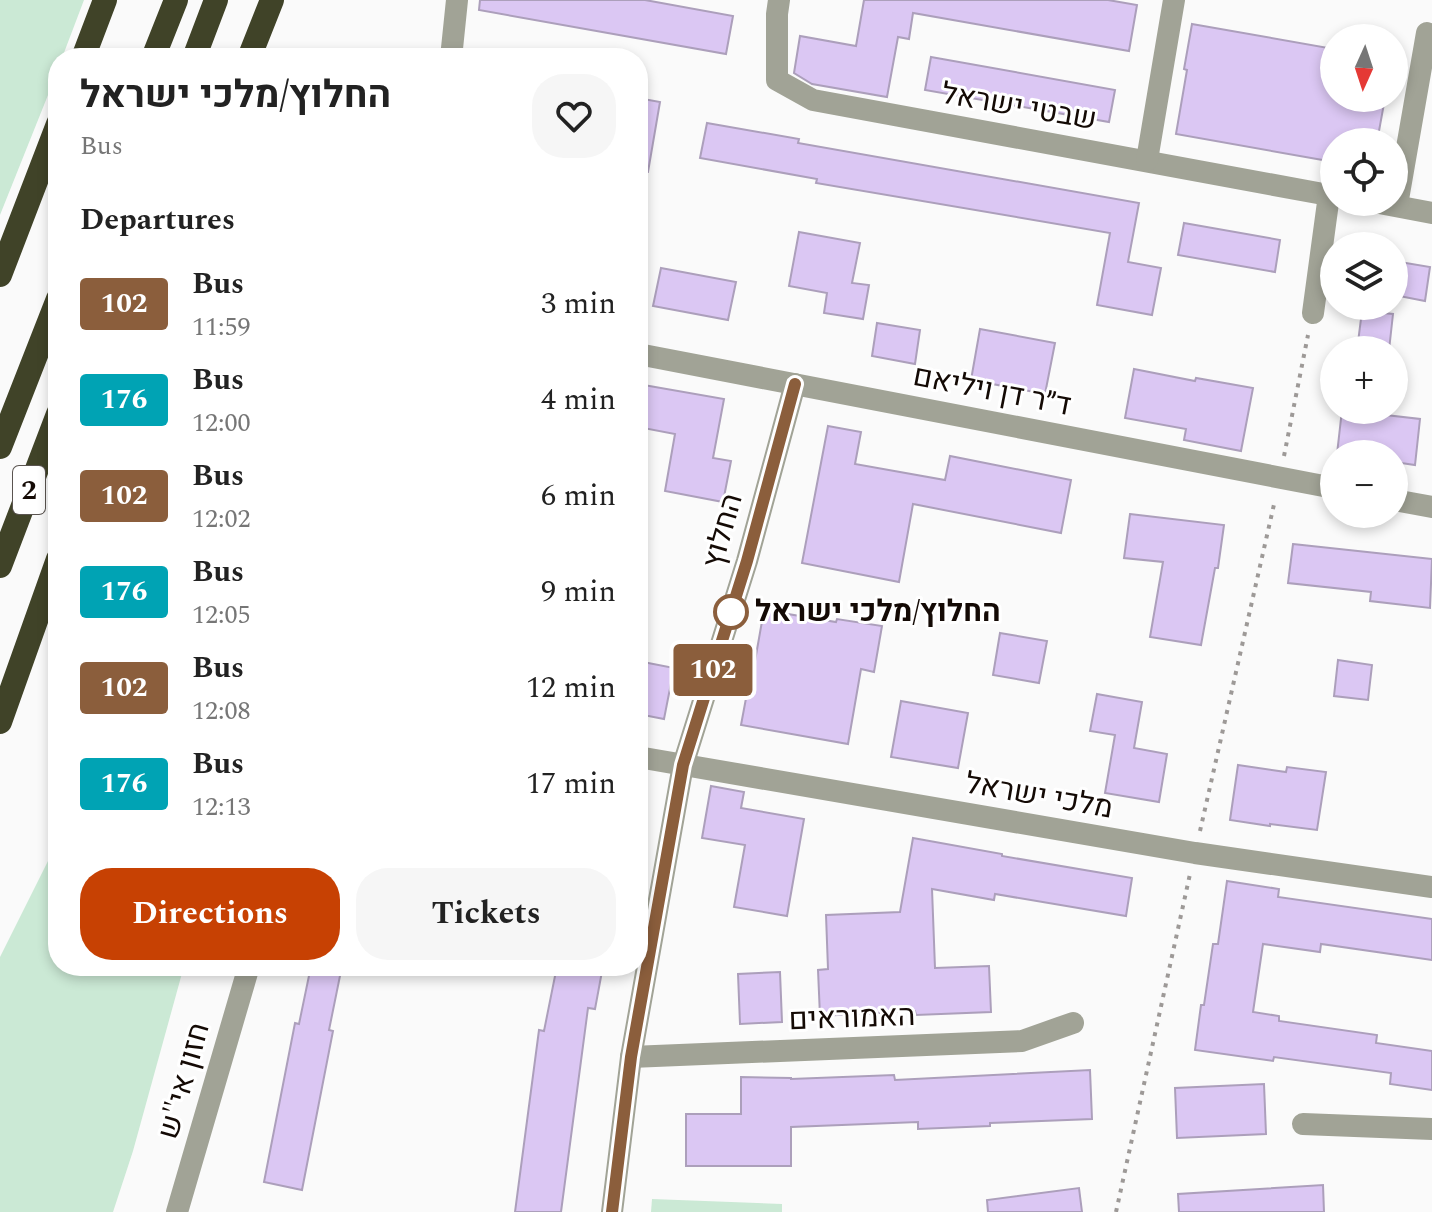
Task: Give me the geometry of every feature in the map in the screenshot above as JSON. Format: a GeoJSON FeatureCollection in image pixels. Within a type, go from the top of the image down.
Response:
{"type":"FeatureCollection","features":[{"type":"Feature","properties":{"kind":"highway"},"geometry":{"type":"LineString","coordinates":[[87,48],[105,0]]}},
{"type":"Feature","properties":{"kind":"highway"},"geometry":{"type":"LineString","coordinates":[[157,48],[176,0]]}},
{"type":"Feature","properties":{"kind":"highway"},"geometry":{"type":"LineString","coordinates":[[198,48],[216,0]]}},
{"type":"Feature","properties":{"kind":"highway"},"geometry":{"type":"LineString","coordinates":[[253,48],[272,0]]}},
{"type":"Feature","properties":{"kind":"highway"},"geometry":{"type":"LineString","coordinates":[[0,275],[48,150]]}},
{"type":"Feature","properties":{"kind":"highway","name":"2"},"geometry":{"type":"LineString","coordinates":[[0,447],[48,325]]}},
{"type":"Feature","properties":{"kind":"highway","name":"2"},"geometry":{"type":"LineString","coordinates":[[0,566],[48,440]]}},
{"type":"Feature","properties":{"kind":"highway"},"geometry":{"type":"LineString","coordinates":[[0,722],[48,587]]}},
{"type":"Feature","properties":{"kind":"street"},"geometry":{"type":"LineString","coordinates":[[452,48],[457,0]]}},
{"type":"Feature","properties":{"kind":"street","name":"שבטי ישראל"},"geometry":{"type":"LineString","coordinates":[[779,0],[777,80],[813,100],[1320,193]]}},
{"type":"Feature","properties":{"kind":"street"},"geometry":{"type":"LineString","coordinates":[[1147,160],[1174,0]]}},
{"type":"Feature","properties":{"kind":"street"},"geometry":{"type":"LineString","coordinates":[[1408,142],[1427,33]]}},
{"type":"Feature","properties":{"kind":"street"},"geometry":{"type":"LineString","coordinates":[[1408,208],[1432,213]]}},
{"type":"Feature","properties":{"kind":"street"},"geometry":{"type":"LineString","coordinates":[[1313,313],[1328,216]]}},
{"type":"Feature","properties":{"kind":"street","name":"ד״ר דן ויליאם"},"geometry":{"type":"LineString","coordinates":[[648,356],[1320,485]]}},
{"type":"Feature","properties":{"kind":"street","name":"החלוץ"},"geometry":{"type":"LineString","coordinates":[[648,962],[683,765],[747,561],[795,384]]}},
{"type":"Feature","properties":{"kind":"street"},"geometry":{"type":"LineString","coordinates":[[1408,503],[1432,507]]}},
{"type":"Feature","properties":{"kind":"street","name":"מלכי ישראל"},"geometry":{"type":"LineString","coordinates":[[648,759],[1195,853],[1432,887]]}},
{"type":"Feature","properties":{"kind":"street","name":"חזון אי\"ש"},"geometry":{"type":"LineString","coordinates":[[177,1212],[246,976]]}},
{"type":"Feature","properties":{"kind":"street","name":"החלוץ"},"geometry":{"type":"LineString","coordinates":[[612,1212],[631,1057],[645,976]]}},
{"type":"Feature","properties":{"kind":"street","name":"האמוראים"},"geometry":{"type":"LineString","coordinates":[[631,1057],[1022,1041],[1073,1023]]}},
{"type":"Feature","properties":{"kind":"street"},"geometry":{"type":"LineString","coordinates":[[1303,1124],[1432,1129]]}},
{"type":"Feature","properties":{"kind":"path"},"geometry":{"type":"LineString","coordinates":[[1116,1212],[1280,478],[1313,313]]}},
{"type":"Feature","properties":{"kind":"green space"},"geometry":{"type":"Polygon","coordinates":[[[0,0],[84,0],[66,48],[48,48],[48,95],[0,215],[0,0]]]}},
{"type":"Feature","properties":{"kind":"green space"},"geometry":{"type":"Polygon","coordinates":[[[48,861],[48,976],[181,976],[113,1212],[0,1212],[0,957],[48,861]]]}},
{"type":"Feature","properties":{"kind":"green space"},"geometry":{"type":"Polygon","coordinates":[[[652,1199],[782,1204],[782,1212],[651,1212],[652,1199]]]}},
{"type":"Feature","properties":{"kind":"building"},"geometry":{"type":"Polygon","coordinates":[[[480,0],[645,0],[733,16],[726,54],[479,10],[480,0]]]}},
{"type":"Feature","properties":{"kind":"building"},"geometry":{"type":"Polygon","coordinates":[[[864,0],[1108,0],[1137,5],[1129,51],[913,13],[909,39],[898,37],[887,97],[812,84],[794,73],[800,36],[856,46],[864,0]]]}},
{"type":"Feature","properties":{"kind":"building"},"geometry":{"type":"Polygon","coordinates":[[[1192,24],[1320,47],[1320,112],[1382,112],[1380,128],[1320,128],[1320,160],[1176,134],[1187,70],[1184,69],[1192,24]]]}},
{"type":"Feature","properties":{"kind":"building"},"geometry":{"type":"Polygon","coordinates":[[[931,57],[1115,90],[1109,122],[925,90],[931,57]]]}},
{"type":"Feature","properties":{"kind":"building"},"geometry":{"type":"Polygon","coordinates":[[[648,100],[660,102],[648,172],[648,100]]]}},
{"type":"Feature","properties":{"kind":"building"},"geometry":{"type":"Polygon","coordinates":[[[707,123],[799,139],[798,143],[1139,203],[1128,262],[1161,268],[1152,315],[1097,305],[1110,233],[816,183],[817,179],[700,158],[707,123]]]}},
{"type":"Feature","properties":{"kind":"building"},"geometry":{"type":"Polygon","coordinates":[[[1184,223],[1280,240],[1275,272],[1178,255],[1184,223]]]}},
{"type":"Feature","properties":{"kind":"building"},"geometry":{"type":"Polygon","coordinates":[[[799,232],[860,243],[852,283],[869,285],[863,319],[824,313],[827,293],[789,286],[799,232]]]}},
{"type":"Feature","properties":{"kind":"building"},"geometry":{"type":"Polygon","coordinates":[[[1408,263],[1430,267],[1425,301],[1408,298],[1408,263]]]}},
{"type":"Feature","properties":{"kind":"building"},"geometry":{"type":"Polygon","coordinates":[[[661,268],[736,282],[728,320],[653,306],[661,268]]]}},
{"type":"Feature","properties":{"kind":"building"},"geometry":{"type":"Polygon","coordinates":[[[1361,320],[1392,320],[1391,336],[1359,336],[1361,320]]]}},
{"type":"Feature","properties":{"kind":"building"},"geometry":{"type":"Polygon","coordinates":[[[877,323],[920,330],[915,364],[872,356],[877,323]]]}},
{"type":"Feature","properties":{"kind":"building"},"geometry":{"type":"Polygon","coordinates":[[[980,329],[1055,343],[1045,394],[971,380],[980,329]]]}},
{"type":"Feature","properties":{"kind":"building"},"geometry":{"type":"Polygon","coordinates":[[[1134,369],[1253,388],[1241,451],[1184,440],[1186,429],[1125,418],[1134,369]]]}},
{"type":"Feature","properties":{"kind":"building"},"geometry":{"type":"Polygon","coordinates":[[[648,386],[724,399],[713,458],[731,461],[723,502],[665,491],[675,434],[648,429],[648,386]]]}},
{"type":"Feature","properties":{"kind":"building"},"geometry":{"type":"Polygon","coordinates":[[[1408,418],[1420,419],[1415,465],[1408,464],[1408,440],[1339,440],[1340,424],[1408,424],[1408,418]]]}},
{"type":"Feature","properties":{"kind":"building"},"geometry":{"type":"Polygon","coordinates":[[[828,426],[861,432],[855,464],[945,480],[950,456],[1071,480],[1061,533],[913,504],[899,582],[802,563],[828,426]]]}},
{"type":"Feature","properties":{"kind":"building"},"geometry":{"type":"Polygon","coordinates":[[[1130,514],[1224,525],[1201,645],[1150,637],[1163,562],[1124,558],[1130,514]]]}},
{"type":"Feature","properties":{"kind":"building"},"geometry":{"type":"Polygon","coordinates":[[[1293,544],[1432,559],[1430,608],[1370,601],[1371,592],[1288,583],[1293,544]]]}},
{"type":"Feature","properties":{"kind":"building"},"geometry":{"type":"Polygon","coordinates":[[[764,610],[882,626],[874,672],[861,669],[848,744],[741,725],[764,610]]]}},
{"type":"Feature","properties":{"kind":"building"},"geometry":{"type":"Polygon","coordinates":[[[1000,633],[1047,641],[1039,683],[993,675],[1000,633]]]}},
{"type":"Feature","properties":{"kind":"building"},"geometry":{"type":"Polygon","coordinates":[[[1338,660],[1372,665],[1368,700],[1334,696],[1338,660]]]}},
{"type":"Feature","properties":{"kind":"building"},"geometry":{"type":"Polygon","coordinates":[[[648,663],[674,668],[664,719],[648,716],[648,663]]]}},
{"type":"Feature","properties":{"kind":"building"},"geometry":{"type":"Polygon","coordinates":[[[1097,694],[1142,702],[1134,748],[1167,754],[1159,802],[1105,793],[1115,735],[1090,731],[1097,694]]]}},
{"type":"Feature","properties":{"kind":"building"},"geometry":{"type":"Polygon","coordinates":[[[901,701],[968,713],[958,768],[891,757],[901,701]]]}},
{"type":"Feature","properties":{"kind":"building"},"geometry":{"type":"Polygon","coordinates":[[[1238,765],[1286,772],[1287,767],[1326,772],[1317,830],[1230,820],[1238,765]]]}},
{"type":"Feature","properties":{"kind":"building"},"geometry":{"type":"Polygon","coordinates":[[[711,786],[744,792],[741,808],[804,819],[787,916],[734,907],[745,845],[702,838],[711,786]]]}},
{"type":"Feature","properties":{"kind":"building"},"geometry":{"type":"Polygon","coordinates":[[[913,838],[1132,878],[1126,916],[995,894],[994,900],[932,889],[935,968],[989,966],[991,1012],[916,1015],[915,1011],[820,1016],[818,970],[828,969],[826,915],[900,912],[913,838]]]}},
{"type":"Feature","properties":{"kind":"building"},"geometry":{"type":"Polygon","coordinates":[[[1227,881],[1279,889],[1278,897],[1432,919],[1432,960],[1321,944],[1320,952],[1263,944],[1253,1012],[1279,1016],[1279,1021],[1377,1035],[1376,1043],[1432,1051],[1432,1090],[1390,1084],[1391,1073],[1195,1050],[1213,944],[1218,944],[1227,881]]]}},
{"type":"Feature","properties":{"kind":"building"},"geometry":{"type":"Polygon","coordinates":[[[780,972],[782,1022],[740,1024],[738,974],[780,972]]]}},
{"type":"Feature","properties":{"kind":"building"},"geometry":{"type":"Polygon","coordinates":[[[309,976],[340,976],[329,1030],[333,1031],[302,1190],[264,1182],[295,1023],[299,1024],[309,976]]]}},
{"type":"Feature","properties":{"kind":"building"},"geometry":{"type":"Polygon","coordinates":[[[555,976],[601,976],[595,1009],[588,1008],[561,1212],[515,1212],[539,1030],[544,1031],[555,976]]]}},
{"type":"Feature","properties":{"kind":"building"},"geometry":{"type":"Polygon","coordinates":[[[1090,1070],[1092,1119],[918,1129],[918,1122],[791,1127],[791,1166],[686,1166],[686,1114],[741,1114],[741,1077],[791,1079],[894,1075],[895,1080],[1090,1070]]]}},
{"type":"Feature","properties":{"kind":"building"},"geometry":{"type":"Polygon","coordinates":[[[1264,1084],[1266,1134],[1177,1138],[1175,1088],[1264,1084]]]}},
{"type":"Feature","properties":{"kind":"building"},"geometry":{"type":"Polygon","coordinates":[[[1323,1185],[1324,1212],[1179,1212],[1178,1194],[1323,1185]]]}},
{"type":"Feature","properties":{"kind":"building"},"geometry":{"type":"Polygon","coordinates":[[[1079,1188],[1082,1212],[988,1212],[987,1200],[1079,1188]]]}},
{"type":"Feature","properties":{"kind":"bus line","name":"102"},"geometry":{"type":"LineString","coordinates":[[648,962],[683,765],[747,561],[795,384]]}},
{"type":"Feature","properties":{"kind":"bus line","name":"102"},"geometry":{"type":"LineString","coordinates":[[612,1212],[631,1057],[645,976]]}},
{"type":"Feature","properties":{"kind":"place","name":"החלוץ/מלכי ישראל"},"geometry":{"type":"Point","coordinates":[731,612]}}]}
